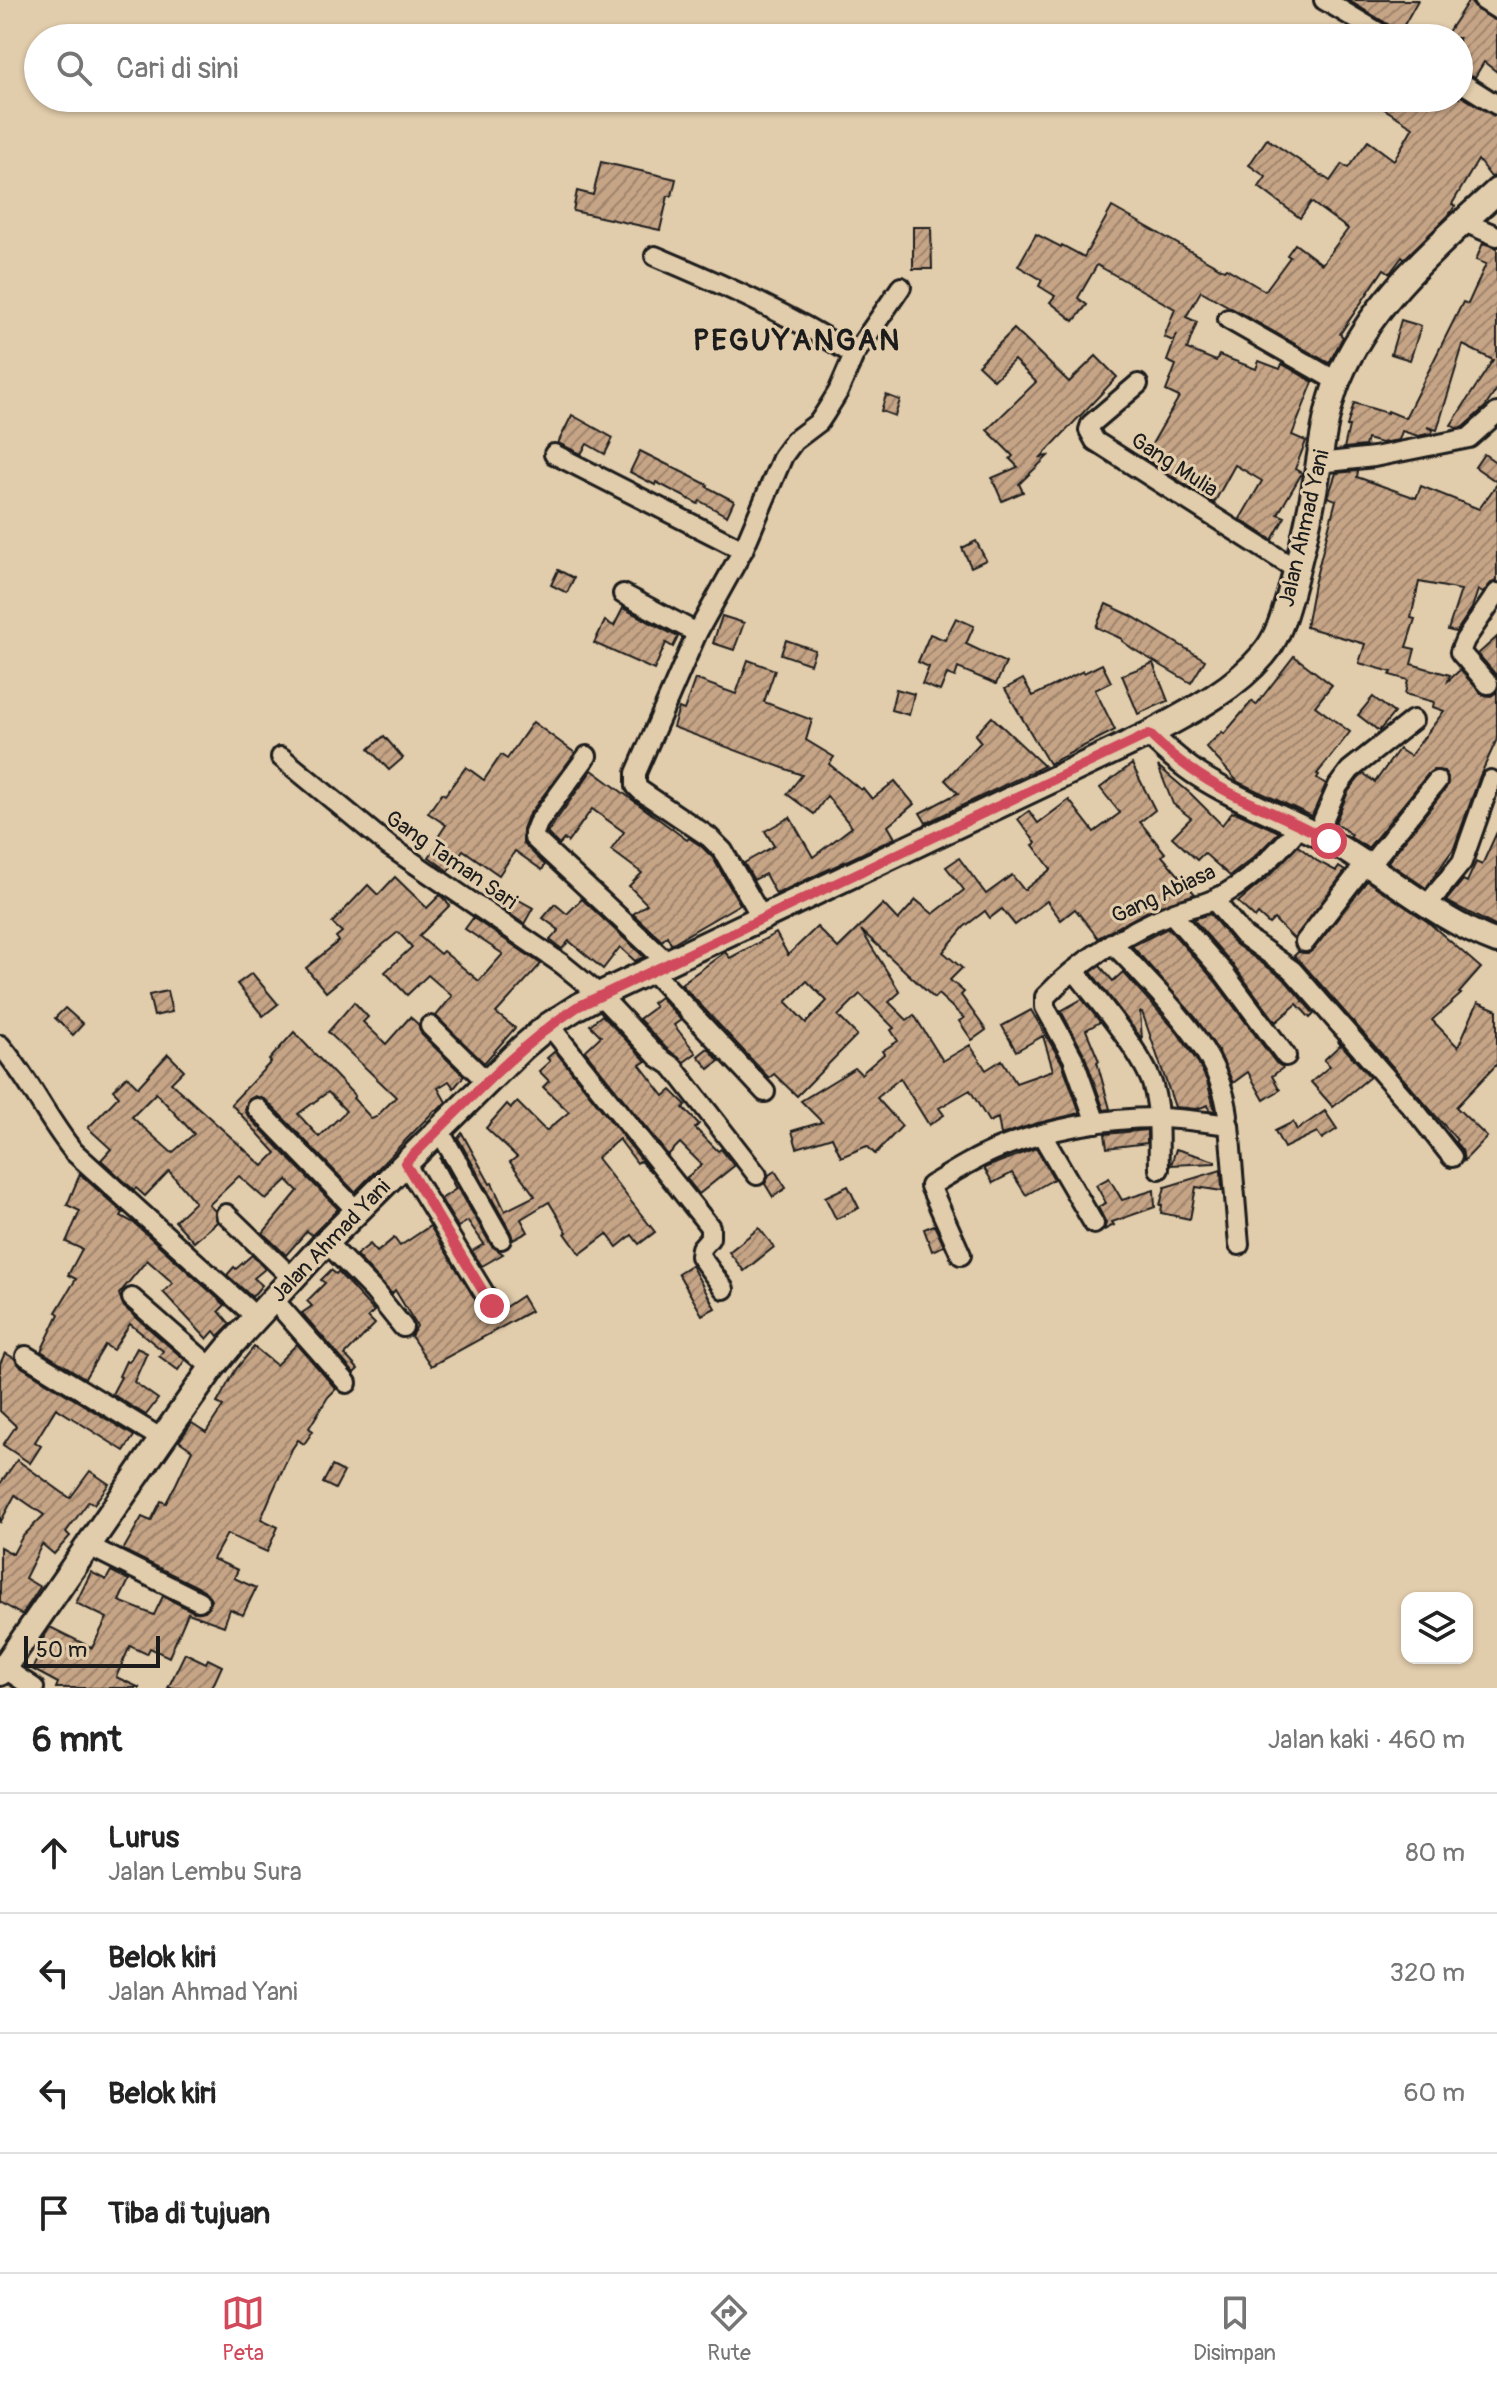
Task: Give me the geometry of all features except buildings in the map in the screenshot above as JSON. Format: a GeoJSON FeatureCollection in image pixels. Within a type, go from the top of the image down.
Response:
{"type":"FeatureCollection","features":[{"type":"Feature","properties":{"kind":"main road","name":"Jalan Ahmad Yani"},"geometry":{"type":"LineString","coordinates":[[2,1671],[212,1368],[326,1242],[549,1025],[600,995],[1149,734],[1235,681],[1263,655],[1280,626],[1297,570],[1330,404],[1359,338],[1380,308],[1435,248],[1497,191]]}},
{"type":"Feature","properties":{"kind":"street"},"geometry":{"type":"LineString","coordinates":[[1324,0],[1364,24]]}},
{"type":"Feature","properties":{"kind":"street"},"geometry":{"type":"LineString","coordinates":[[1483,0],[1497,9]]}},
{"type":"Feature","properties":{"kind":"street"},"geometry":{"type":"LineString","coordinates":[[1473,90],[1497,105]]}},
{"type":"Feature","properties":{"kind":"street"},"geometry":{"type":"LineString","coordinates":[[1464,222],[1497,236]]}},
{"type":"Feature","properties":{"kind":"street"},"geometry":{"type":"LineString","coordinates":[[655,256],[747,296],[854,355]]}},
{"type":"Feature","properties":{"kind":"street"},"geometry":{"type":"LineString","coordinates":[[762,918],[723,851],[709,837],[636,786],[636,773],[697,633],[743,550],[783,456],[794,441],[819,422],[838,392],[854,355],[901,287]]}},
{"type":"Feature","properties":{"kind":"street"},"geometry":{"type":"LineString","coordinates":[[1228,319],[1338,382]]}},
{"type":"Feature","properties":{"kind":"street","name":"Gang Mulia"},"geometry":{"type":"LineString","coordinates":[[1138,384],[1091,424],[1089,430],[1095,441],[1297,570]]}},
{"type":"Feature","properties":{"kind":"street"},"geometry":{"type":"LineString","coordinates":[[1319,463],[1374,457],[1469,438],[1497,413]]}},
{"type":"Feature","properties":{"kind":"street"},"geometry":{"type":"LineString","coordinates":[[554,454],[743,550]]}},
{"type":"Feature","properties":{"kind":"street"},"geometry":{"type":"LineString","coordinates":[[1488,684],[1460,652],[1497,593]]}},
{"type":"Feature","properties":{"kind":"street"},"geometry":{"type":"LineString","coordinates":[[623,594],[697,633]]}},
{"type":"Feature","properties":{"kind":"street","name":"Gang Abiasa"},"geometry":{"type":"LineString","coordinates":[[1096,1123],[1073,1058],[1045,1007],[1047,995],[1111,943],[1172,914],[1214,900],[1263,866],[1309,830],[1350,770],[1413,720]]}},
{"type":"Feature","properties":{"kind":"street"},"geometry":{"type":"LineString","coordinates":[[1149,734],[1199,776],[1309,830],[1368,864],[1427,905],[1497,942]]}},
{"type":"Feature","properties":{"kind":"street"},"geometry":{"type":"LineString","coordinates":[[587,756],[538,823],[534,838],[660,967],[765,1092]]}},
{"type":"Feature","properties":{"kind":"street","name":"Gang Taman Sari"},"geometry":{"type":"LineString","coordinates":[[281,757],[389,846],[562,964],[600,995],[658,1057],[673,1067],[757,1175]]}},
{"type":"Feature","properties":{"kind":"street"},"geometry":{"type":"LineString","coordinates":[[1427,905],[1462,862],[1491,780]]}},
{"type":"Feature","properties":{"kind":"street"},"geometry":{"type":"LineString","coordinates":[[1305,942],[1437,781]]}},
{"type":"Feature","properties":{"kind":"street"},"geometry":{"type":"LineString","coordinates":[[1214,900],[1243,935],[1292,970],[1452,1157]]}},
{"type":"Feature","properties":{"kind":"street"},"geometry":{"type":"LineString","coordinates":[[1172,914],[1224,973],[1286,1056]]}},
{"type":"Feature","properties":{"kind":"street"},"geometry":{"type":"LineString","coordinates":[[1111,943],[1167,1001],[1199,1041],[1220,1079],[1228,1116]]}},
{"type":"Feature","properties":{"kind":"street"},"geometry":{"type":"LineString","coordinates":[[1075,971],[1152,1083],[1158,1118],[1159,1169]]}},
{"type":"Feature","properties":{"kind":"street"},"geometry":{"type":"LineString","coordinates":[[549,1025],[710,1227],[710,1238],[701,1248],[700,1256],[724,1289]]}},
{"type":"Feature","properties":{"kind":"street"},"geometry":{"type":"LineString","coordinates":[[430,1026],[487,1082]]}},
{"type":"Feature","properties":{"kind":"street"},"geometry":{"type":"LineString","coordinates":[[0,1045],[74,1152],[256,1317]]}},
{"type":"Feature","properties":{"kind":"street"},"geometry":{"type":"LineString","coordinates":[[257,1108],[357,1211]]}},
{"type":"Feature","properties":{"kind":"street"},"geometry":{"type":"LineString","coordinates":[[961,1255],[930,1186],[993,1151],[1042,1135],[1114,1119],[1158,1118],[1229,1125],[1239,1245]]}},
{"type":"Feature","properties":{"kind":"street"},"geometry":{"type":"LineString","coordinates":[[439,1130],[501,1239]]}},
{"type":"Feature","properties":{"kind":"street"},"geometry":{"type":"LineString","coordinates":[[1042,1135],[1094,1224]]}},
{"type":"Feature","properties":{"kind":"street"},"geometry":{"type":"LineString","coordinates":[[405,1163],[492,1306]]}},
{"type":"Feature","properties":{"kind":"street"},"geometry":{"type":"LineString","coordinates":[[226,1214],[292,1278]]}},
{"type":"Feature","properties":{"kind":"street"},"geometry":{"type":"LineString","coordinates":[[326,1242],[374,1291],[403,1327]]}},
{"type":"Feature","properties":{"kind":"street"},"geometry":{"type":"LineString","coordinates":[[132,1298],[212,1368]]}},
{"type":"Feature","properties":{"kind":"street"},"geometry":{"type":"LineString","coordinates":[[273,1299],[347,1383]]}},
{"type":"Feature","properties":{"kind":"street"},"geometry":{"type":"LineString","coordinates":[[26,1356],[162,1439]]}},
{"type":"Feature","properties":{"kind":"street"},"geometry":{"type":"LineString","coordinates":[[89,1546],[199,1601]]}},
{"type":"Feature","properties":{"kind":"street"},"geometry":{"type":"LineString","coordinates":[[2,1671],[34,1688]]}},
{"type":"Feature","properties":{"kind":"district","name":"PEGUYANGAN"},"geometry":{"type":"Point","coordinates":[797,340]}},
{"type":"Feature","properties":{"kind":"route"},"geometry":{"type":"LineString","coordinates":[[492,1306],[405,1163],[522,1048],[577,1007],[1149,734],[1199,776],[1329,841]]}}]}
